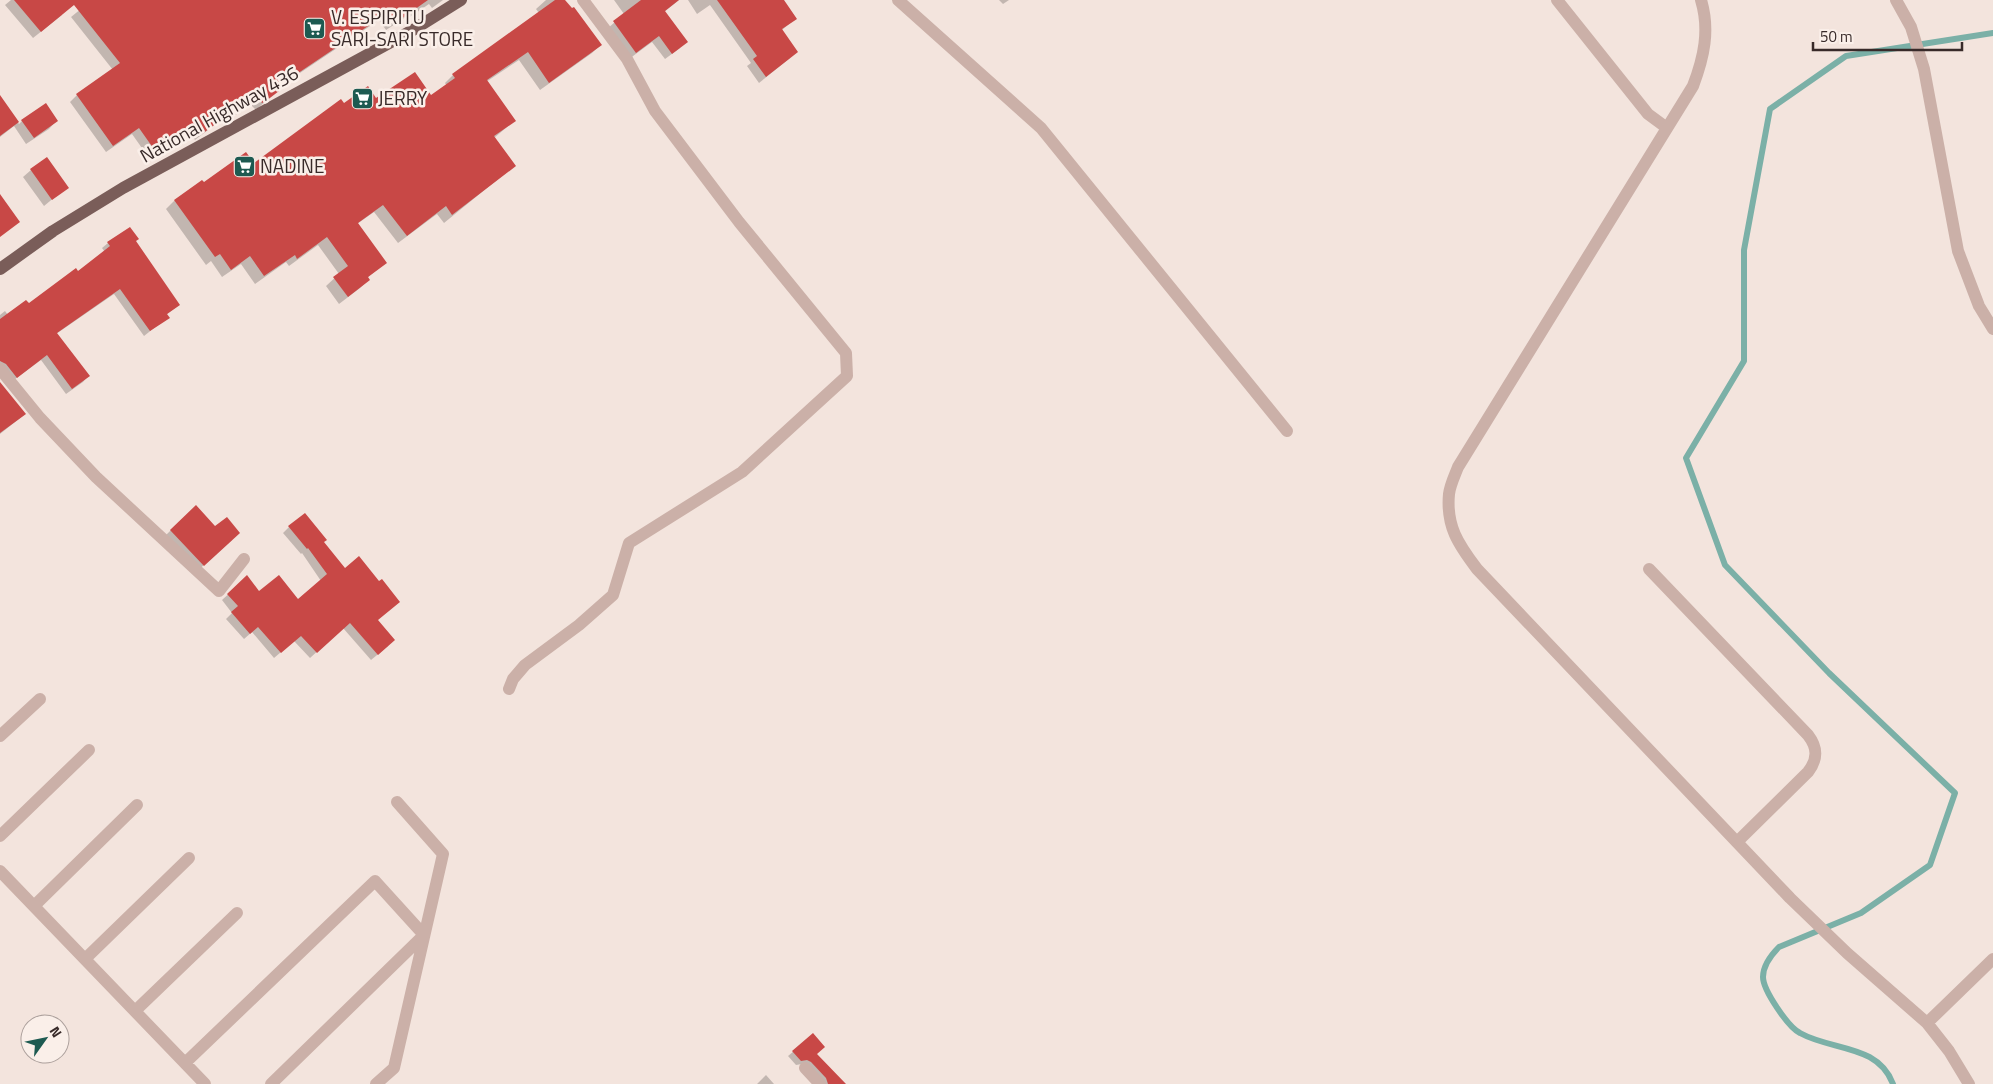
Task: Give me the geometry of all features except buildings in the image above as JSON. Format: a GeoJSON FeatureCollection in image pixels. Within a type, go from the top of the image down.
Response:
{"type":"FeatureCollection","features":[{"type":"Feature","properties":{"kind":"main road","name":"National Highway 436"},"geometry":{"type":"LineString","coordinates":[[0,269],[53,231],[124,188],[413,30],[461,0]]}},
{"type":"Feature","properties":{"kind":"street"},"geometry":{"type":"LineString","coordinates":[[509,689],[513,679],[525,665],[579,625],[613,595],[629,543],[742,472],[846,376],[846,353],[739,222],[655,111],[627,59],[583,0]]}},
{"type":"Feature","properties":{"kind":"street"},"geometry":{"type":"LineString","coordinates":[[898,0],[1041,128],[1287,431]]}},
{"type":"Feature","properties":{"kind":"street"},"geometry":{"type":"LineString","coordinates":[[1557,0],[1648,114],[1667,128]]}},
{"type":"Feature","properties":{"kind":"street"},"geometry":{"type":"LineString","coordinates":[[1701,0],[1707,29],[1700,68],[1693,86],[1458,467],[1449,492],[1451,524],[1460,547],[1477,569],[1738,841],[1790,898],[1847,953],[1928,1023],[1949,1051],[1969,1084]]}},
{"type":"Feature","properties":{"kind":"street"},"geometry":{"type":"LineString","coordinates":[[1896,0],[1911,27],[1924,69],[1958,251],[1979,306],[1993,329]]}},
{"type":"Feature","properties":{"kind":"street"},"geometry":{"type":"LineString","coordinates":[[0,368],[40,418],[96,477],[219,591],[244,559]]}},
{"type":"Feature","properties":{"kind":"street"},"geometry":{"type":"LineString","coordinates":[[1650,569],[1814,743],[1816,754],[1814,764],[1808,772],[1738,841]]}},
{"type":"Feature","properties":{"kind":"street"},"geometry":{"type":"LineString","coordinates":[[0,736],[40,699]]}},
{"type":"Feature","properties":{"kind":"street"},"geometry":{"type":"LineString","coordinates":[[0,836],[88,750]]}},
{"type":"Feature","properties":{"kind":"street"},"geometry":{"type":"LineString","coordinates":[[376,1084],[394,1068],[443,854],[398,802]]}},
{"type":"Feature","properties":{"kind":"street"},"geometry":{"type":"LineString","coordinates":[[34,906],[137,805]]}},
{"type":"Feature","properties":{"kind":"street"},"geometry":{"type":"LineString","coordinates":[[85,959],[189,858]]}},
{"type":"Feature","properties":{"kind":"street"},"geometry":{"type":"LineString","coordinates":[[0,871],[205,1084]]}},
{"type":"Feature","properties":{"kind":"street"},"geometry":{"type":"LineString","coordinates":[[185,1063],[375,881],[424,935]]}},
{"type":"Feature","properties":{"kind":"street"},"geometry":{"type":"LineString","coordinates":[[135,1010],[237,913]]}},
{"type":"Feature","properties":{"kind":"street"},"geometry":{"type":"LineString","coordinates":[[271,1084],[424,935]]}},
{"type":"Feature","properties":{"kind":"street"},"geometry":{"type":"LineString","coordinates":[[1928,1023],[1993,959]]}},
{"type":"Feature","properties":{"kind":"street"},"geometry":{"type":"LineString","coordinates":[[805,1068],[820,1084]]}},
{"type":"Feature","properties":{"kind":"waterway"},"geometry":{"type":"LineString","coordinates":[[1893,1084],[1886,1071],[1877,1062],[1865,1055],[1813,1039],[1800,1033],[1789,1024],[1767,990],[1763,973],[1768,961],[1779,947],[1861,913],[1930,865],[1955,793],[1829,673],[1725,565],[1686,458],[1744,361],[1744,250],[1770,109],[1846,56],[1993,33]]}},
{"type":"Feature","properties":{"kind":"place","name":"V. ESPIRITU SARI-SARI STORE"},"geometry":{"type":"Point","coordinates":[315,28]}},
{"type":"Feature","properties":{"kind":"place","name":"JERRY"},"geometry":{"type":"Point","coordinates":[362,98]}},
{"type":"Feature","properties":{"kind":"place","name":"NADINE"},"geometry":{"type":"Point","coordinates":[244,166]}}]}
